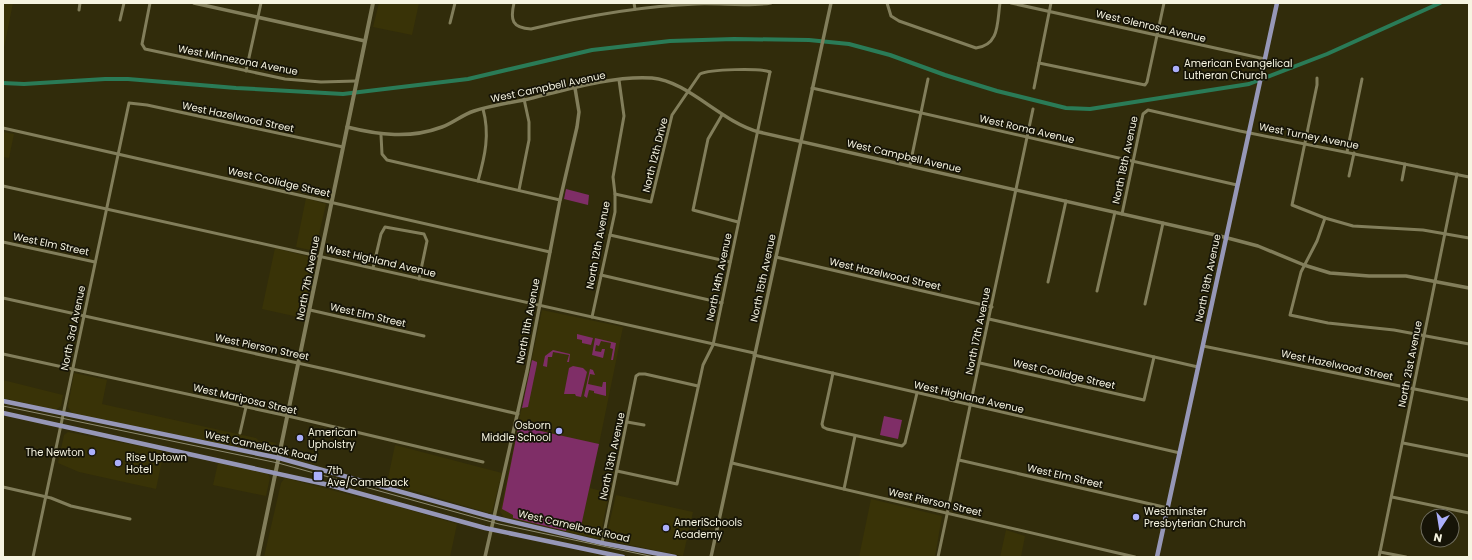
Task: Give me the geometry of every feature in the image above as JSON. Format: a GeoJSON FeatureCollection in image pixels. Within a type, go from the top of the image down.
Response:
{"type":"FeatureCollection","features":[{"type":"Feature","properties":{"kind":"main road","name":"North 7th Avenue"},"geometry":{"type":"LineString","coordinates":[[258,557],[373,3]]}},
{"type":"Feature","properties":{"kind":"main road","name":"North 19th Avenue"},"geometry":{"type":"LineString","coordinates":[[1157,557],[1276,3]]}},
{"type":"Feature","properties":{"kind":"main road","name":"West Camelback Road"},"geometry":{"type":"LineString","coordinates":[[3,401],[279,458],[494,517],[602,543],[676,557]]}},
{"type":"Feature","properties":{"kind":"main road","name":"West Camelback Road"},"geometry":{"type":"LineString","coordinates":[[3,413],[360,493],[492,529],[599,555],[623,557]]}},
{"type":"Feature","properties":{"kind":"street"},"geometry":{"type":"LineString","coordinates":[[78,10],[80,3]]}},
{"type":"Feature","properties":{"kind":"street"},"geometry":{"type":"LineString","coordinates":[[120,20],[124,3]]}},
{"type":"Feature","properties":{"kind":"street","name":"West Minnezona Avenue"},"geometry":{"type":"LineString","coordinates":[[150,3],[142,47],[146,49],[300,81],[356,81]]}},
{"type":"Feature","properties":{"kind":"street"},"geometry":{"type":"LineString","coordinates":[[194,3],[365,41]]}},
{"type":"Feature","properties":{"kind":"street"},"geometry":{"type":"LineString","coordinates":[[246,71],[261,3]]}},
{"type":"Feature","properties":{"kind":"street"},"geometry":{"type":"LineString","coordinates":[[450,23],[455,3]]}},
{"type":"Feature","properties":{"kind":"street"},"geometry":{"type":"LineString","coordinates":[[514,3],[511,15],[515,25],[522,28],[531,29],[588,16],[635,9],[696,4],[771,3]]}},
{"type":"Feature","properties":{"kind":"street"},"geometry":{"type":"LineString","coordinates":[[634,3],[635,9]]}},
{"type":"Feature","properties":{"kind":"street","name":"North 15th Avenue"},"geometry":{"type":"LineString","coordinates":[[712,557],[754,354],[831,3]]}},
{"type":"Feature","properties":{"kind":"street"},"geometry":{"type":"LineString","coordinates":[[887,3],[889,12],[899,21],[967,46],[982,47],[990,43],[995,37],[1000,3]]}},
{"type":"Feature","properties":{"kind":"street","name":"West Glenrosa Avenue"},"geometry":{"type":"LineString","coordinates":[[1011,3],[1265,59]]}},
{"type":"Feature","properties":{"kind":"street"},"geometry":{"type":"LineString","coordinates":[[1034,88],[1051,3]]}},
{"type":"Feature","properties":{"kind":"street"},"geometry":{"type":"LineString","coordinates":[[1039,62],[1145,85],[1164,3]]}},
{"type":"Feature","properties":{"kind":"street","name":"North 12th Drive"},"geometry":{"type":"LineString","coordinates":[[615,194],[651,202],[672,115],[700,74],[706,71],[772,71]]}},
{"type":"Feature","properties":{"kind":"street","name":"North 14th Avenue"},"geometry":{"type":"LineString","coordinates":[[617,471],[677,484],[702,365],[712,345],[722,303],[738,222],[772,71]]}},
{"type":"Feature","properties":{"kind":"street","name":"West Campbell Avenue"},"geometry":{"type":"LineString","coordinates":[[347,127],[381,135],[397,136],[444,127],[472,112],[483,109],[575,88],[619,80],[646,78],[659,79],[675,84],[722,115],[742,126],[759,132],[910,165],[1226,238],[1258,246],[1304,265],[1342,275],[1406,276],[1469,288]]}},
{"type":"Feature","properties":{"kind":"street"},"geometry":{"type":"LineString","coordinates":[[1317,78],[1292,205],[1325,218],[1353,226],[1369,228],[1404,228],[1445,233],[1469,238]]}},
{"type":"Feature","properties":{"kind":"street"},"geometry":{"type":"LineString","coordinates":[[910,165],[928,79]]}},
{"type":"Feature","properties":{"kind":"street"},"geometry":{"type":"LineString","coordinates":[[1347,152],[1362,79]]}},
{"type":"Feature","properties":{"kind":"street","name":"North 12th Avenue"},"geometry":{"type":"LineString","coordinates":[[592,318],[615,212],[613,177],[624,116],[619,80]]}},
{"type":"Feature","properties":{"kind":"street","name":"North 11th Avenue"},"geometry":{"type":"LineString","coordinates":[[485,557],[518,414],[560,200],[578,120],[578,106],[575,88]]}},
{"type":"Feature","properties":{"kind":"street","name":"West Roma Avenue"},"geometry":{"type":"LineString","coordinates":[[812,88],[1237,185]]}},
{"type":"Feature","properties":{"kind":"street"},"geometry":{"type":"LineString","coordinates":[[519,190],[529,140],[528,122],[524,100]]}},
{"type":"Feature","properties":{"kind":"street","name":"West Hazelwood Street"},"geometry":{"type":"LineString","coordinates":[[129,103],[147,105],[343,147]]}},
{"type":"Feature","properties":{"kind":"street","name":"North 3rd Avenue"},"geometry":{"type":"LineString","coordinates":[[33,557],[129,103]]}},
{"type":"Feature","properties":{"kind":"street"},"geometry":{"type":"LineString","coordinates":[[478,181],[487,141],[487,123],[483,109]]}},
{"type":"Feature","properties":{"kind":"street","name":"North 17th Avenue"},"geometry":{"type":"LineString","coordinates":[[938,557],[1033,109]]}},
{"type":"Feature","properties":{"kind":"street","name":"West Turney Avenue"},"geometry":{"type":"LineString","coordinates":[[1146,111],[1151,110],[1249,132],[1469,177]]}},
{"type":"Feature","properties":{"kind":"street","name":"North 18th Avenue"},"geometry":{"type":"LineString","coordinates":[[1122,214],[1132,161],[1143,114],[1146,111]]}},
{"type":"Feature","properties":{"kind":"street"},"geometry":{"type":"LineString","coordinates":[[722,115],[708,139],[693,210],[738,222]]}},
{"type":"Feature","properties":{"kind":"street","name":"West Coolidge Street"},"geometry":{"type":"LineString","coordinates":[[3,128],[550,252]]}},
{"type":"Feature","properties":{"kind":"street"},"geometry":{"type":"LineString","coordinates":[[381,135],[382,154],[387,160],[560,200]]}},
{"type":"Feature","properties":{"kind":"street"},"geometry":{"type":"LineString","coordinates":[[1349,176],[1354,153]]}},
{"type":"Feature","properties":{"kind":"street"},"geometry":{"type":"LineString","coordinates":[[1402,180],[1405,164]]}},
{"type":"Feature","properties":{"kind":"street","name":"North 21st Avenue"},"geometry":{"type":"LineString","coordinates":[[1379,557],[1457,174]]}},
{"type":"Feature","properties":{"kind":"street","name":"West Highland Avenue"},"geometry":{"type":"LineString","coordinates":[[3,186],[539,305],[1180,453]]}},
{"type":"Feature","properties":{"kind":"street"},"geometry":{"type":"LineString","coordinates":[[1048,282],[1066,201]]}},
{"type":"Feature","properties":{"kind":"street","name":"North 18th Avenue"},"geometry":{"type":"LineString","coordinates":[[1097,291],[1115,212]]}},
{"type":"Feature","properties":{"kind":"street"},"geometry":{"type":"LineString","coordinates":[[1325,218],[1317,241],[1304,265],[1290,315],[1328,323],[1394,330],[1469,344]]}},
{"type":"Feature","properties":{"kind":"street"},"geometry":{"type":"LineString","coordinates":[[1145,304],[1163,223]]}},
{"type":"Feature","properties":{"kind":"street"},"geometry":{"type":"LineString","coordinates":[[373,268],[380,234],[385,227],[424,234],[427,241],[419,279]]}},
{"type":"Feature","properties":{"kind":"street"},"geometry":{"type":"LineString","coordinates":[[610,235],[730,262]]}},
{"type":"Feature","properties":{"kind":"street","name":"West Elm Street"},"geometry":{"type":"LineString","coordinates":[[3,242],[95,262]]}},
{"type":"Feature","properties":{"kind":"street","name":"West Hazelwood Street"},"geometry":{"type":"LineString","coordinates":[[776,257],[992,307]]}},
{"type":"Feature","properties":{"kind":"street"},"geometry":{"type":"LineString","coordinates":[[602,275],[722,303]]}},
{"type":"Feature","properties":{"kind":"street","name":"West Pierson Street"},"geometry":{"type":"LineString","coordinates":[[3,298],[518,414]]}},
{"type":"Feature","properties":{"kind":"street","name":"West Elm Street"},"geometry":{"type":"LineString","coordinates":[[310,310],[424,336]]}},
{"type":"Feature","properties":{"kind":"street"},"geometry":{"type":"LineString","coordinates":[[989,319],[1198,367]]}},
{"type":"Feature","properties":{"kind":"street","name":"West Hazelwood Street"},"geometry":{"type":"LineString","coordinates":[[1202,346],[1469,400]]}},
{"type":"Feature","properties":{"kind":"street","name":"West Mariposa Street"},"geometry":{"type":"LineString","coordinates":[[3,354],[288,416],[483,462]]}},
{"type":"Feature","properties":{"kind":"street","name":"West Coolidge Street"},"geometry":{"type":"LineString","coordinates":[[980,363],[1144,400],[1154,358]]}},
{"type":"Feature","properties":{"kind":"street"},"geometry":{"type":"LineString","coordinates":[[833,373],[823,427],[855,436],[902,446],[905,443],[917,393]]}},
{"type":"Feature","properties":{"kind":"street","name":"North 13th Avenue"},"geometry":{"type":"LineString","coordinates":[[602,543],[636,376],[639,374],[698,386]]}},
{"type":"Feature","properties":{"kind":"street"},"geometry":{"type":"LineString","coordinates":[[240,433],[246,407]]}},
{"type":"Feature","properties":{"kind":"street"},"geometry":{"type":"LineString","coordinates":[[627,422],[644,425]]}},
{"type":"Feature","properties":{"kind":"street"},"geometry":{"type":"LineString","coordinates":[[844,489],[855,436]]}},
{"type":"Feature","properties":{"kind":"street"},"geometry":{"type":"LineString","coordinates":[[1403,443],[1469,456]]}},
{"type":"Feature","properties":{"kind":"street","name":"West Elm Street"},"geometry":{"type":"LineString","coordinates":[[959,460],[1168,508]]}},
{"type":"Feature","properties":{"kind":"street","name":"West Pierson Street"},"geometry":{"type":"LineString","coordinates":[[732,463],[1135,557]]}},
{"type":"Feature","properties":{"kind":"street"},"geometry":{"type":"LineString","coordinates":[[3,487],[46,497],[71,506],[130,519]]}},
{"type":"Feature","properties":{"kind":"street"},"geometry":{"type":"LineString","coordinates":[[1392,497],[1469,513]]}},
{"type":"Feature","properties":{"kind":"street"},"geometry":{"type":"LineString","coordinates":[[1380,552],[1406,557]]}},
{"type":"Feature","properties":{"kind":"shaded area"},"geometry":{"type":"Polygon","coordinates":[[[3,3],[13,3],[4,48],[3,48],[3,3]]]}},
{"type":"Feature","properties":{"kind":"shaded area"},"geometry":{"type":"Polygon","coordinates":[[[379,3],[419,3],[412,35],[373,27],[379,3]]]}},
{"type":"Feature","properties":{"kind":"shaded area"},"geometry":{"type":"Polygon","coordinates":[[[3,132],[14,134],[9,158],[3,157],[3,132]]]}},
{"type":"Feature","properties":{"kind":"shaded area"},"geometry":{"type":"Polygon","coordinates":[[[566,189],[589,195],[588,205],[564,199],[566,189]]]}},
{"type":"Feature","properties":{"kind":"shaded area"},"geometry":{"type":"Polygon","coordinates":[[[306,198],[326,204],[315,251],[296,247],[306,198]]]}},
{"type":"Feature","properties":{"kind":"shaded area"},"geometry":{"type":"Polygon","coordinates":[[[275,248],[314,258],[303,318],[262,309],[275,248]]]}},
{"type":"Feature","properties":{"kind":"shaded area","name":"Osborn Middle School"},"geometry":{"type":"Polygon","coordinates":[[[542,310],[623,327],[590,488],[609,493],[600,538],[597,539],[504,517],[500,512],[542,310]]]}},
{"type":"Feature","properties":{"kind":"shaded area"},"geometry":{"type":"Polygon","coordinates":[[[577,334],[593,338],[591,345],[582,343],[582,340],[577,339],[577,334]]]}},
{"type":"Feature","properties":{"kind":"shaded area"},"geometry":{"type":"Polygon","coordinates":[[[595,338],[616,343],[613,360],[611,360],[613,349],[610,348],[611,343],[601,341],[599,346],[596,345],[595,351],[601,352],[602,349],[605,349],[603,358],[592,355],[595,338]]]}},
{"type":"Feature","properties":{"kind":"shaded area"},"geometry":{"type":"Polygon","coordinates":[[[553,350],[570,354],[569,362],[567,362],[569,355],[553,352],[552,357],[548,357],[547,367],[543,366],[545,356],[553,350]]]}},
{"type":"Feature","properties":{"kind":"shaded area"},"geometry":{"type":"Polygon","coordinates":[[[532,360],[537,362],[537,364],[528,407],[522,408],[532,360]]]}},
{"type":"Feature","properties":{"kind":"shaded area"},"geometry":{"type":"Polygon","coordinates":[[[573,366],[583,368],[587,372],[581,397],[576,396],[575,394],[564,394],[569,368],[573,366]]]}},
{"type":"Feature","properties":{"kind":"shaded area"},"geometry":{"type":"Polygon","coordinates":[[[590,369],[593,370],[595,375],[590,374],[588,384],[602,387],[603,382],[606,382],[606,396],[589,390],[587,398],[584,396],[590,369]]]}},
{"type":"Feature","properties":{"kind":"shaded area"},"geometry":{"type":"Polygon","coordinates":[[[74,373],[107,380],[102,404],[256,438],[260,442],[263,440],[276,443],[275,449],[272,453],[247,447],[241,448],[72,413],[68,407],[74,373]]]}},
{"type":"Feature","properties":{"kind":"shaded area"},"geometry":{"type":"Polygon","coordinates":[[[3,380],[63,395],[61,406],[56,410],[3,398],[3,380]]]}},
{"type":"Feature","properties":{"kind":"shaded area"},"geometry":{"type":"Polygon","coordinates":[[[884,416],[902,420],[898,439],[880,435],[884,416]]]}},
{"type":"Feature","properties":{"kind":"shaded area"},"geometry":{"type":"Polygon","coordinates":[[[534,425],[536,430],[599,444],[580,531],[567,528],[566,531],[513,518],[513,515],[502,509],[518,428],[519,426],[534,425]]]}},
{"type":"Feature","properties":{"kind":"shaded area"},"geometry":{"type":"Polygon","coordinates":[[[68,432],[164,451],[156,489],[79,472],[58,463],[64,435],[68,432]]]}},
{"type":"Feature","properties":{"kind":"shaded area"},"geometry":{"type":"Polygon","coordinates":[[[395,445],[502,473],[492,512],[489,513],[387,483],[395,445]]]}},
{"type":"Feature","properties":{"kind":"shaded area"},"geometry":{"type":"Polygon","coordinates":[[[218,463],[268,474],[270,478],[266,496],[213,485],[218,463]]]}},
{"type":"Feature","properties":{"kind":"shaded area"},"geometry":{"type":"Polygon","coordinates":[[[285,478],[379,501],[457,524],[450,557],[264,557],[281,483],[285,478]]]}},
{"type":"Feature","properties":{"kind":"shaded area"},"geometry":{"type":"Polygon","coordinates":[[[616,495],[693,512],[683,556],[607,540],[606,537],[616,495]]]}},
{"type":"Feature","properties":{"kind":"shaded area"},"geometry":{"type":"Polygon","coordinates":[[[871,499],[942,516],[935,557],[859,557],[871,499]]]}},
{"type":"Feature","properties":{"kind":"shaded area"},"geometry":{"type":"Polygon","coordinates":[[[1006,530],[1025,536],[1021,557],[1000,557],[1006,530]]]}},
{"type":"Feature","properties":{"kind":"waterway"},"geometry":{"type":"LineString","coordinates":[[3,83],[24,84],[128,79],[236,88],[343,94],[468,79],[592,50],[670,41],[734,39],[809,40],[849,44],[890,55],[945,75],[997,91],[1066,108],[1090,109],[1249,84],[1327,54],[1440,3]]}},
{"type":"Feature","properties":{"kind":"tram line"},"geometry":{"type":"LineString","coordinates":[[3,406],[278,463],[499,524],[654,557]]}},
{"type":"Feature","properties":{"kind":"place","name":"American Evangelical Lutheran Church"},"geometry":{"type":"Point","coordinates":[1176,69]}},
{"type":"Feature","properties":{"kind":"place","name":"Osborn Middle School"},"geometry":{"type":"Point","coordinates":[559,431]}},
{"type":"Feature","properties":{"kind":"place","name":"American Upholstry"},"geometry":{"type":"Point","coordinates":[300,438]}},
{"type":"Feature","properties":{"kind":"place","name":"The Newton"},"geometry":{"type":"Point","coordinates":[92,452]}},
{"type":"Feature","properties":{"kind":"place","name":"Rise Uptown Hotel"},"geometry":{"type":"Point","coordinates":[118,463]}},
{"type":"Feature","properties":{"kind":"place","name":"7th Ave/Camelback"},"geometry":{"type":"Point","coordinates":[318,476]}},
{"type":"Feature","properties":{"kind":"place","name":"Westminster Presbyterian Church"},"geometry":{"type":"Point","coordinates":[1136,517]}},
{"type":"Feature","properties":{"kind":"place","name":"AmeriSchools Academy"},"geometry":{"type":"Point","coordinates":[666,528]}}]}
